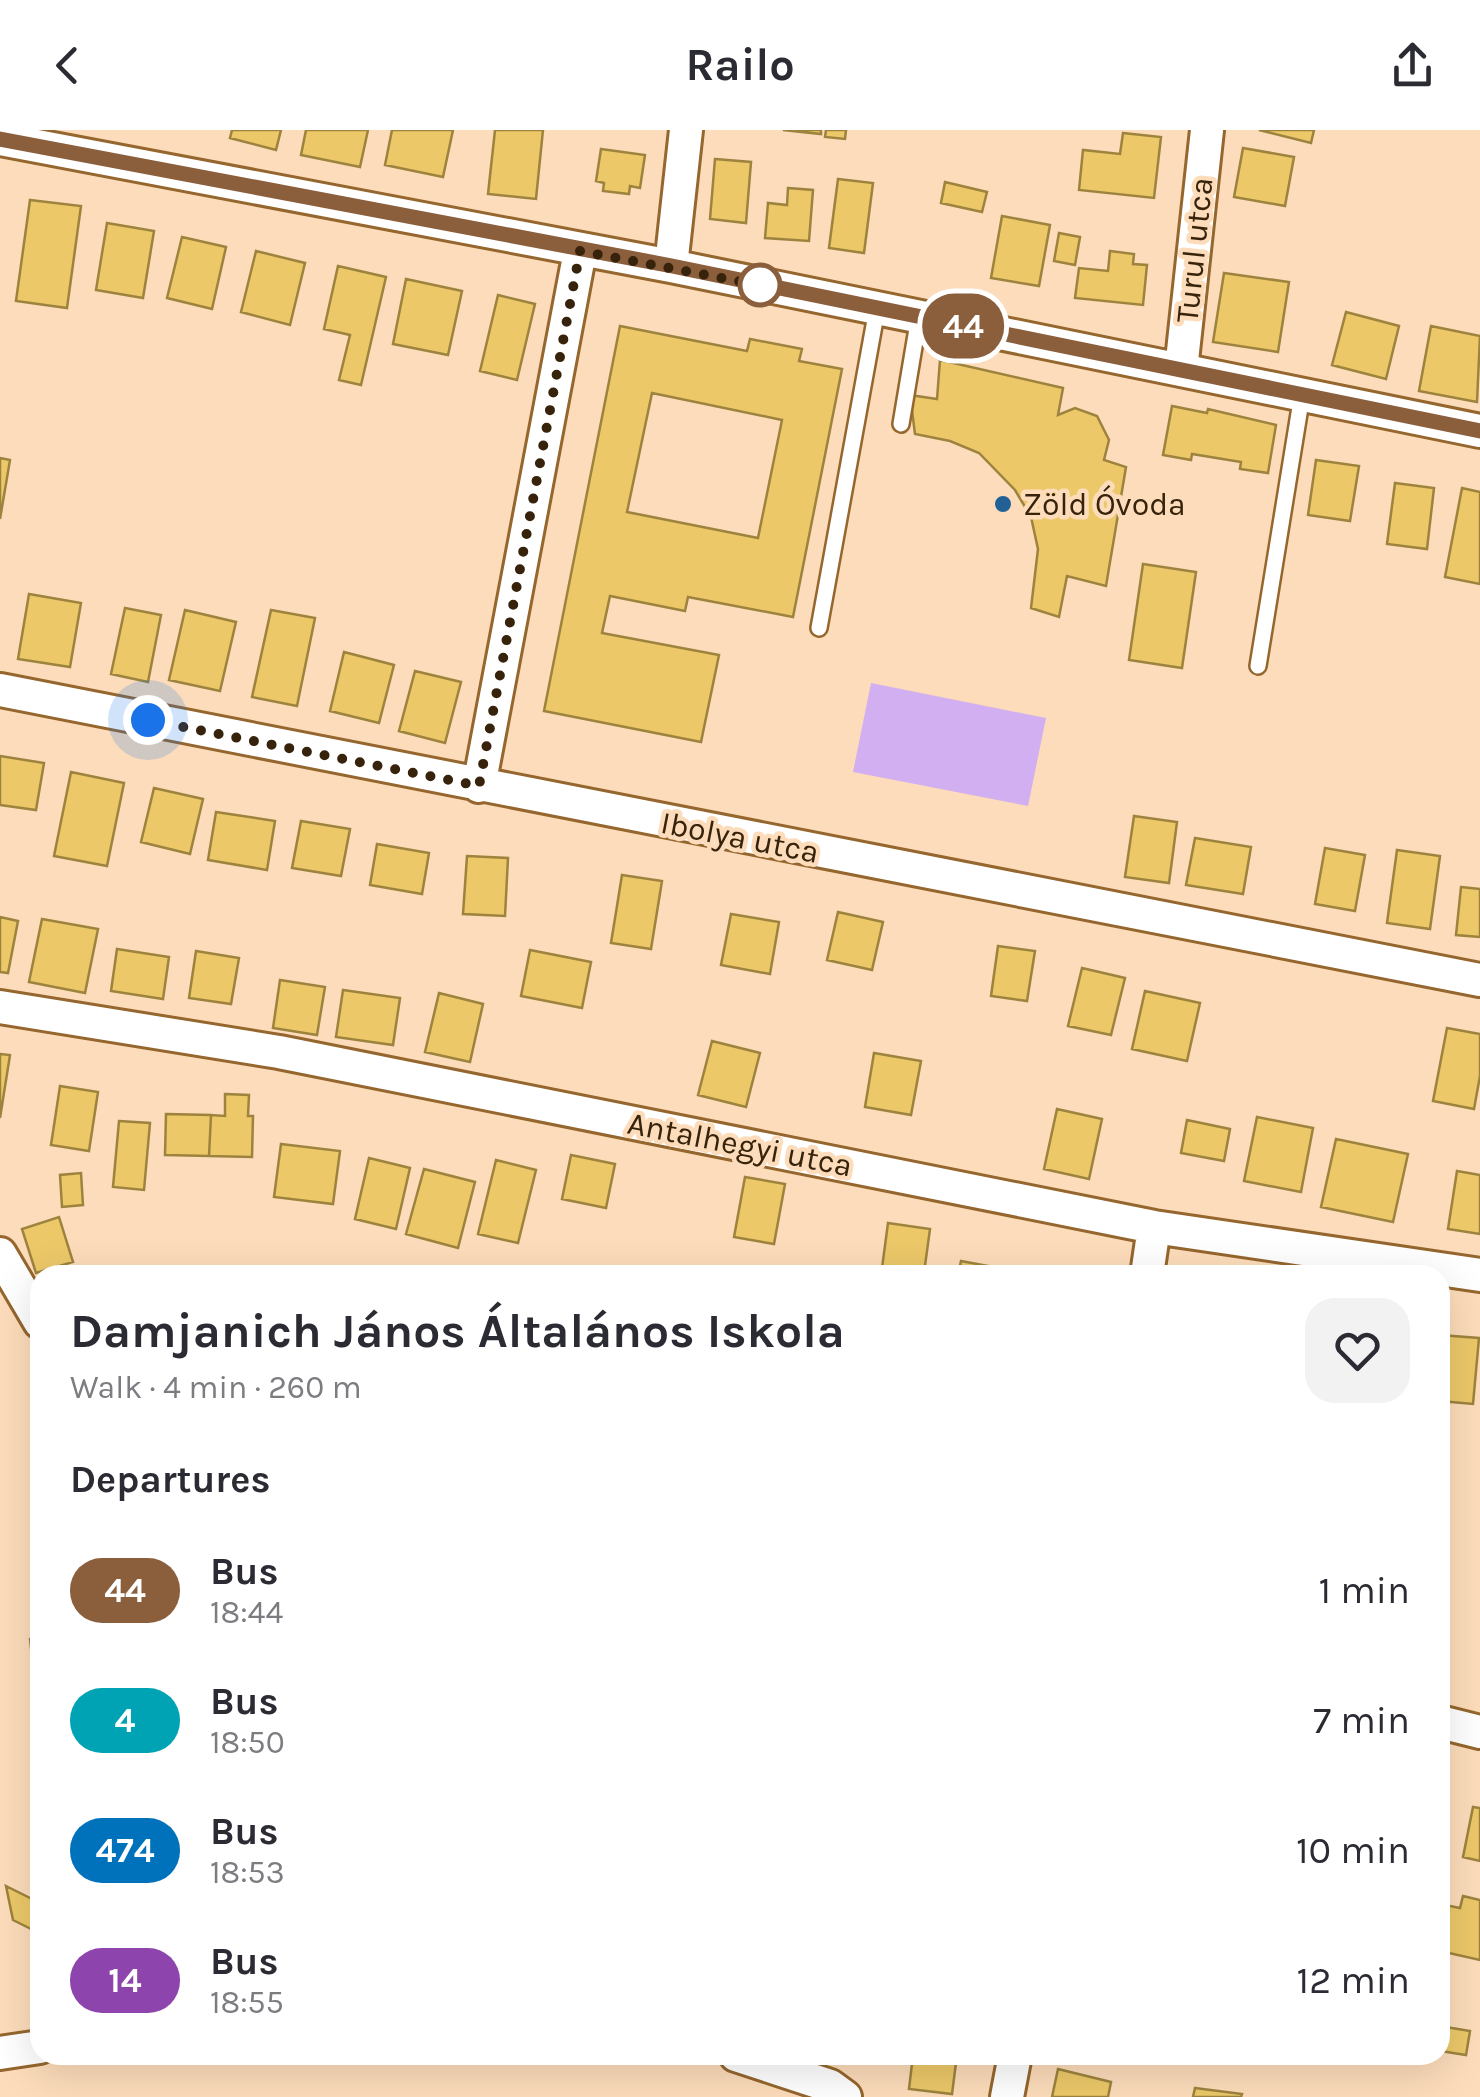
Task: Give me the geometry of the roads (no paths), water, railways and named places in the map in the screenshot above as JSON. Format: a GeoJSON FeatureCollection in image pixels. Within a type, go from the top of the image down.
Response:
{"type":"FeatureCollection","features":[{"type":"Feature","properties":{"kind":"street"},"geometry":{"type":"LineString","coordinates":[[672,266],[686,130]]}},
{"type":"Feature","properties":{"kind":"street","name":"Turul utca"},"geometry":{"type":"LineString","coordinates":[[1181,370],[1206,130]]}},
{"type":"Feature","properties":{"kind":"street"},"geometry":{"type":"LineString","coordinates":[[5,136],[672,266],[1480,431]]}},
{"type":"Feature","properties":{"kind":"street"},"geometry":{"type":"LineString","coordinates":[[479,786],[580,251]]}},
{"type":"Feature","properties":{"kind":"street","name":"Ibolya utca"},"geometry":{"type":"LineString","coordinates":[[0,690],[1480,980]]}},
{"type":"Feature","properties":{"kind":"street","name":"Antalhegyi utca"},"geometry":{"type":"LineString","coordinates":[[0,1007],[279,1052],[1154,1226],[1408,1265]]}},
{"type":"Feature","properties":{"kind":"street"},"geometry":{"type":"LineString","coordinates":[[1148,1265],[1154,1226]]}},
{"type":"Feature","properties":{"kind":"street"},"geometry":{"type":"LineString","coordinates":[[0,1254],[30,1305]]}},
{"type":"Feature","properties":{"kind":"street","name":"Antalhegyi utca"},"geometry":{"type":"LineString","coordinates":[[1450,1271],[1480,1276]]}},
{"type":"Feature","properties":{"kind":"street"},"geometry":{"type":"LineString","coordinates":[[1450,1724],[1480,1732]]}},
{"type":"Feature","properties":{"kind":"street"},"geometry":{"type":"LineString","coordinates":[[0,2053],[30,2048]]}},
{"type":"Feature","properties":{"kind":"street"},"geometry":{"type":"LineString","coordinates":[[766,2065],[830,2086],[845,2097]]}},
{"type":"Feature","properties":{"kind":"street"},"geometry":{"type":"LineString","coordinates":[[1008,2097],[1013,2065]]}},
{"type":"Feature","properties":{"kind":"lane"},"geometry":{"type":"LineString","coordinates":[[818,628],[878,309]]}},
{"type":"Feature","properties":{"kind":"lane"},"geometry":{"type":"LineString","coordinates":[[901,424],[920,317]]}},
{"type":"Feature","properties":{"kind":"lane"},"geometry":{"type":"LineString","coordinates":[[1258,666],[1302,394]]}},
{"type":"Feature","properties":{"kind":"place","name":"Zöld Óvoda"},"geometry":{"type":"Point","coordinates":[1003,504]}}]}
